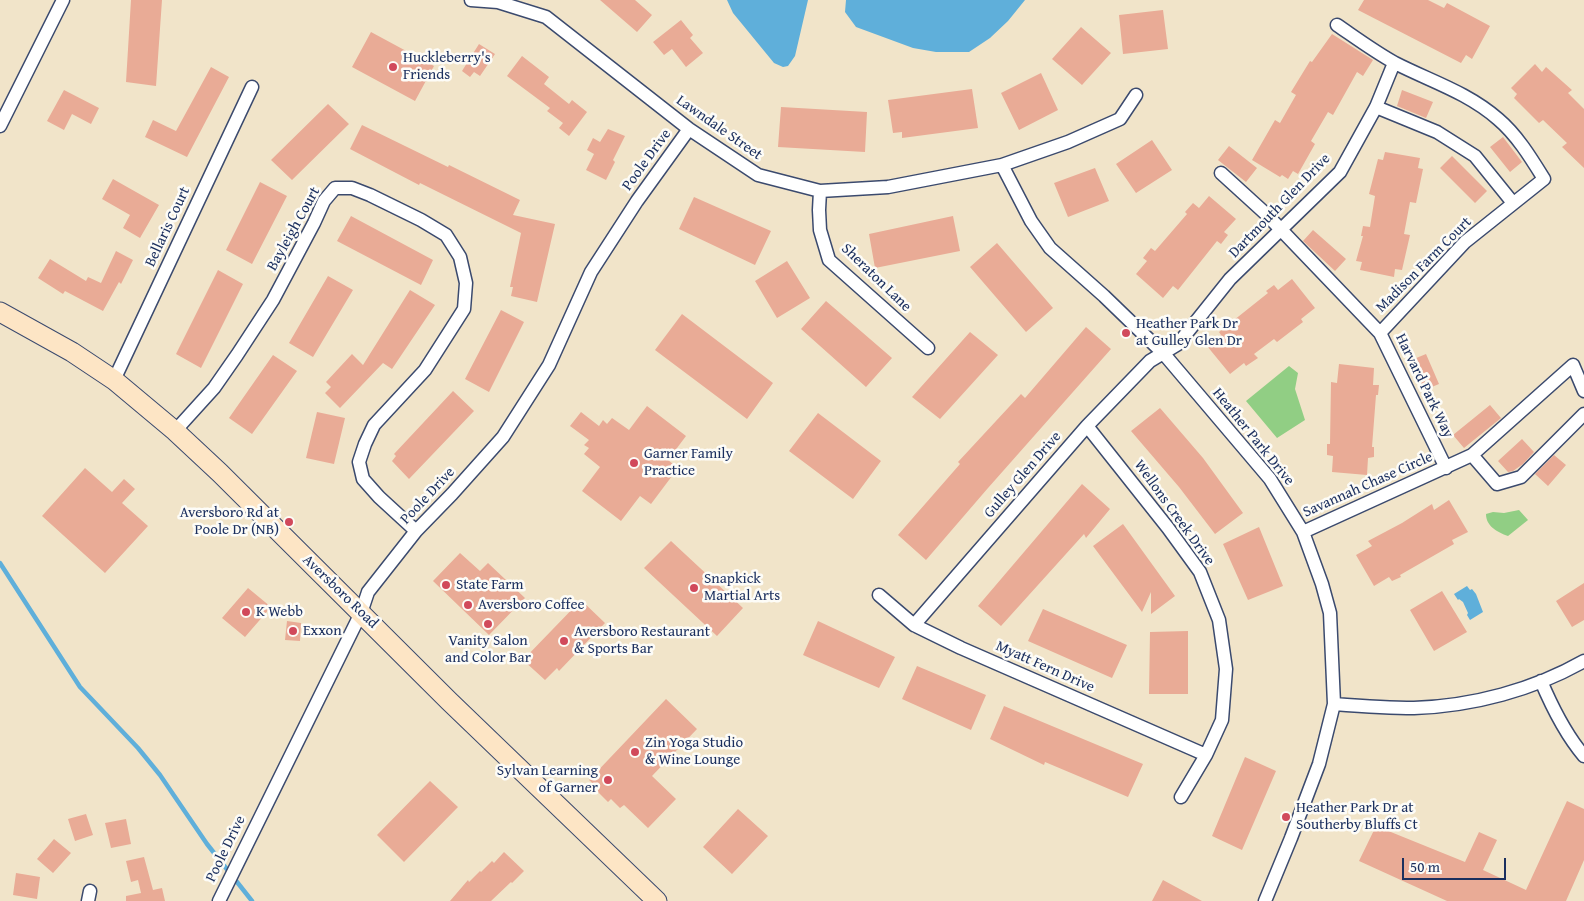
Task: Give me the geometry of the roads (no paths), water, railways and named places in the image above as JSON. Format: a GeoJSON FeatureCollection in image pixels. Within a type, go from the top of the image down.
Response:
{"type":"FeatureCollection","features":[{"type":"Feature","properties":{"kind":"street"},"geometry":{"type":"LineString","coordinates":[[0,126],[63,0]]}},
{"type":"Feature","properties":{"kind":"street","name":"Lawndale Street"},"geometry":{"type":"LineString","coordinates":[[471,0],[498,2],[546,17],[689,130],[758,175],[820,191],[888,187],[1002,166],[1068,142],[1120,119],[1136,96]]}},
{"type":"Feature","properties":{"kind":"street","name":"Madison Farm Court"},"geometry":{"type":"LineString","coordinates":[[1337,25],[1394,62],[1449,87],[1474,101],[1499,120],[1522,145],[1544,179],[1466,242],[1380,333]]}},
{"type":"Feature","properties":{"kind":"street","name":"Dartmouth Glen Drive"},"geometry":{"type":"LineString","coordinates":[[1164,354],[1178,344],[1230,279],[1340,172],[1376,106],[1394,62]]}},
{"type":"Feature","properties":{"kind":"street","name":"Bellaris Court"},"geometry":{"type":"LineString","coordinates":[[114,380],[252,87]]}},
{"type":"Feature","properties":{"kind":"street"},"geometry":{"type":"LineString","coordinates":[[1376,106],[1437,132],[1475,156],[1513,203]]}},
{"type":"Feature","properties":{"kind":"street","name":"Poole Drive"},"geometry":{"type":"LineString","coordinates":[[219,901],[361,613],[368,592],[416,531],[452,494],[502,437],[549,365],[592,272],[637,201],[689,130]]}},
{"type":"Feature","properties":{"kind":"street","name":"Heather Park Drive"},"geometry":{"type":"LineString","coordinates":[[1002,166],[1031,221],[1050,248],[1104,296],[1164,354],[1270,480],[1303,532],[1322,584],[1330,613],[1334,704],[1319,764],[1265,901]]}},
{"type":"Feature","properties":{"kind":"street","name":"Harvard Park Way"},"geometry":{"type":"LineString","coordinates":[[1221,173],[1266,214],[1380,333],[1446,468]]}},
{"type":"Feature","properties":{"kind":"street","name":"Bayleigh Court"},"geometry":{"type":"LineString","coordinates":[[175,431],[214,388],[248,339],[273,300],[324,201],[335,188],[352,188],[370,195],[421,220],[446,235],[460,257],[466,282],[464,309],[425,370],[374,425],[359,462],[363,479],[379,497],[416,531]]}},
{"type":"Feature","properties":{"kind":"street","name":"Sheraton Lane"},"geometry":{"type":"LineString","coordinates":[[820,191],[820,230],[829,260],[928,348]]}},
{"type":"Feature","properties":{"kind":"street","name":"Aversboro Road"},"geometry":{"type":"LineString","coordinates":[[0,312],[72,352],[114,380],[175,431],[220,473],[449,701],[657,901]]}},
{"type":"Feature","properties":{"kind":"street","name":"Gulley Glen Drive"},"geometry":{"type":"LineString","coordinates":[[914,625],[1087,426],[1150,361],[1164,354]]}},
{"type":"Feature","properties":{"kind":"street","name":"Savannah Chase Circle"},"geometry":{"type":"LineString","coordinates":[[1303,532],[1472,455],[1573,365],[1584,392]]}},
{"type":"Feature","properties":{"kind":"street"},"geometry":{"type":"LineString","coordinates":[[1472,455],[1497,484],[1521,478],[1584,414]]}},
{"type":"Feature","properties":{"kind":"street","name":"Wellons Creek Drive"},"geometry":{"type":"LineString","coordinates":[[1087,426],[1168,528],[1200,572],[1219,620],[1226,669],[1222,720],[1206,756],[1181,797]]}},
{"type":"Feature","properties":{"kind":"street","name":"Myatt Fern Drive"},"geometry":{"type":"LineString","coordinates":[[878,595],[914,625],[961,648],[1206,756]]}},
{"type":"Feature","properties":{"kind":"street"},"geometry":{"type":"LineString","coordinates":[[1334,704],[1415,708],[1469,702],[1511,693],[1584,661]]}},
{"type":"Feature","properties":{"kind":"street"},"geometry":{"type":"LineString","coordinates":[[1541,681],[1577,748],[1584,756]]}},
{"type":"Feature","properties":{"kind":"water"},"geometry":{"type":"Polygon","coordinates":[[[727,0],[808,0],[795,56],[788,66],[783,67],[774,63],[733,13],[727,0]]]}},
{"type":"Feature","properties":{"kind":"water"},"geometry":{"type":"Polygon","coordinates":[[[846,0],[1025,0],[1008,21],[990,38],[969,52],[936,52],[913,48],[856,27],[845,12],[846,0]]]}},
{"type":"Feature","properties":{"kind":"water"},"geometry":{"type":"Polygon","coordinates":[[[1467,586],[1476,594],[1483,612],[1470,620],[1463,602],[1458,600],[1454,594],[1467,586]]]}},
{"type":"Feature","properties":{"kind":"waterway"},"geometry":{"type":"LineString","coordinates":[[0,563],[80,687],[138,748],[160,775],[207,844],[252,901]]}},
{"type":"Feature","properties":{"kind":"place","name":"Huckleberry's Friends"},"geometry":{"type":"Point","coordinates":[393,67]}},
{"type":"Feature","properties":{"kind":"place","name":"Heather Park Dr at Gulley Glen Dr"},"geometry":{"type":"Point","coordinates":[1126,333]}},
{"type":"Feature","properties":{"kind":"place","name":"Garner Family Practice"},"geometry":{"type":"Point","coordinates":[634,463]}},
{"type":"Feature","properties":{"kind":"place","name":"Aversboro Rd at Poole Dr (NB)"},"geometry":{"type":"Point","coordinates":[289,522]}},
{"type":"Feature","properties":{"kind":"place","name":"State Farm"},"geometry":{"type":"Point","coordinates":[446,585]}},
{"type":"Feature","properties":{"kind":"place","name":"Snapkick Martial Arts"},"geometry":{"type":"Point","coordinates":[694,588]}},
{"type":"Feature","properties":{"kind":"place","name":"Aversboro Coffee"},"geometry":{"type":"Point","coordinates":[468,605]}},
{"type":"Feature","properties":{"kind":"place","name":"K Webb"},"geometry":{"type":"Point","coordinates":[246,612]}},
{"type":"Feature","properties":{"kind":"place","name":"Vanity Salon and Color Bar"},"geometry":{"type":"Point","coordinates":[488,624]}},
{"type":"Feature","properties":{"kind":"place","name":"Exxon"},"geometry":{"type":"Point","coordinates":[293,631]}},
{"type":"Feature","properties":{"kind":"place","name":"Aversboro Restaurant & Sports Bar"},"geometry":{"type":"Point","coordinates":[564,641]}},
{"type":"Feature","properties":{"kind":"place","name":"Zin Yoga Studio & Wine Lounge"},"geometry":{"type":"Point","coordinates":[635,752]}},
{"type":"Feature","properties":{"kind":"place","name":"Sylvan Learning of Garner"},"geometry":{"type":"Point","coordinates":[608,780]}},
{"type":"Feature","properties":{"kind":"place","name":"Heather Park Dr at Southerby Bluffs Ct"},"geometry":{"type":"Point","coordinates":[1286,817]}}]}
